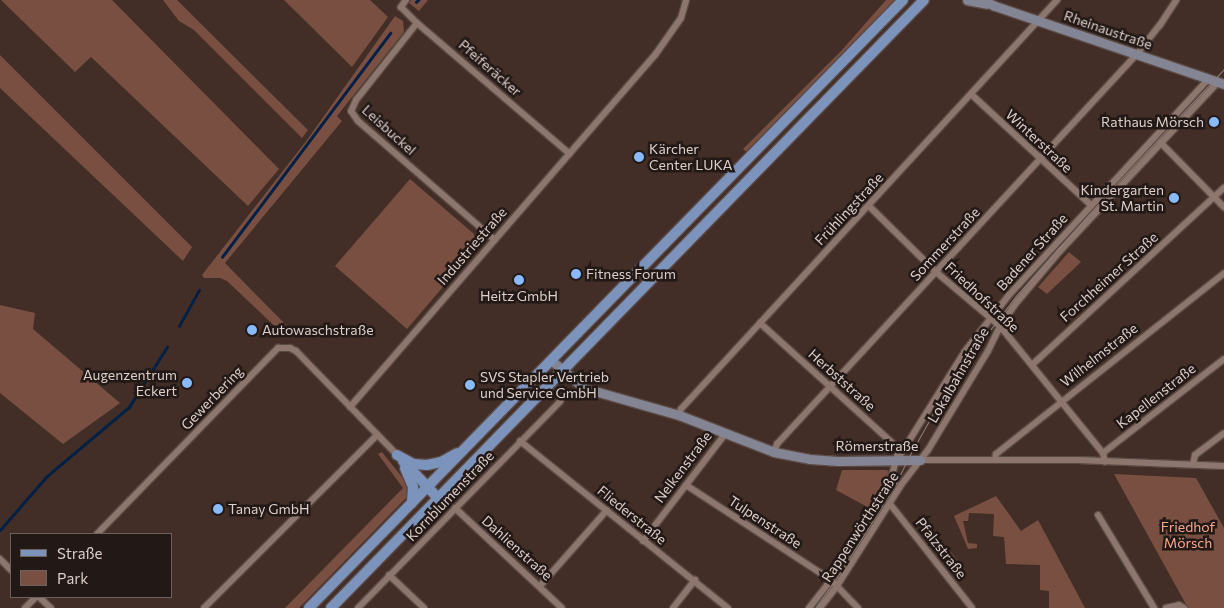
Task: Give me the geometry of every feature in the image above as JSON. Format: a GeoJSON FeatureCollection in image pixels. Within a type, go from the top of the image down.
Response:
{"type":"FeatureCollection","features":[{"type":"Feature","properties":{"kind":"main road"},"geometry":{"type":"LineString","coordinates":[[309,608],[902,0]]}},
{"type":"Feature","properties":{"kind":"main road"},"geometry":{"type":"LineString","coordinates":[[330,608],[922,2]]}},
{"type":"Feature","properties":{"kind":"main road"},"geometry":{"type":"LineString","coordinates":[[397,455],[413,464],[427,465],[441,462],[467,448]]}},
{"type":"Feature","properties":{"kind":"main road"},"geometry":{"type":"LineString","coordinates":[[397,455],[438,498]]}},
{"type":"Feature","properties":{"kind":"main road"},"geometry":{"type":"LineString","coordinates":[[397,455],[412,483],[412,503]]}},
{"type":"Feature","properties":{"kind":"street","name":"Pfeiferäcker"},"geometry":{"type":"LineString","coordinates":[[406,0],[401,7],[418,23],[570,154]]}},
{"type":"Feature","properties":{"kind":"street","name":"Industriestraße"},"geometry":{"type":"LineString","coordinates":[[350,407],[655,55],[681,18],[686,0]]}},
{"type":"Feature","properties":{"kind":"street"},"geometry":{"type":"LineString","coordinates":[[922,2],[932,0]]}},
{"type":"Feature","properties":{"kind":"street"},"geometry":{"type":"LineString","coordinates":[[967,0],[994,6]]}},
{"type":"Feature","properties":{"kind":"street","name":"Rheinaustraße"},"geometry":{"type":"LineString","coordinates":[[983,0],[994,6],[1221,83]]}},
{"type":"Feature","properties":{"kind":"street","name":"Frühlingstraße"},"geometry":{"type":"LineString","coordinates":[[679,415],[681,409],[1056,0]]}},
{"type":"Feature","properties":{"kind":"street","name":"Sommerstraße"},"geometry":{"type":"LineString","coordinates":[[774,452],[777,444],[1137,54],[1160,25],[1176,0]]}},
{"type":"Feature","properties":{"kind":"street","name":"Leisbuckel"},"geometry":{"type":"LineString","coordinates":[[418,23],[356,100],[351,112],[354,118],[495,240]]}},
{"type":"Feature","properties":{"kind":"street","name":"Badener Straße"},"geometry":{"type":"LineString","coordinates":[[897,460],[941,387],[991,318],[1091,205],[1208,78]]}},
{"type":"Feature","properties":{"kind":"street","name":"Badener Straße"},"geometry":{"type":"LineString","coordinates":[[1000,326],[1060,251],[1161,143],[1221,83]]}},
{"type":"Feature","properties":{"kind":"street","name":"Winterstraße"},"geometry":{"type":"LineString","coordinates":[[971,94],[1040,160],[1091,205]]}},
{"type":"Feature","properties":{"kind":"street"},"geometry":{"type":"LineString","coordinates":[[1161,143],[1224,207]]}},
{"type":"Feature","properties":{"kind":"street","name":"Forchheimer Straße"},"geometry":{"type":"LineString","coordinates":[[1032,364],[1224,188]]}},
{"type":"Feature","properties":{"kind":"street","name":"Friedhofstraße"},"geometry":{"type":"LineString","coordinates":[[869,206],[936,272],[1000,326],[1103,453],[1105,462]]}},
{"type":"Feature","properties":{"kind":"street","name":"Wilhelmstraße"},"geometry":{"type":"LineString","coordinates":[[995,460],[996,454],[1224,273]]}},
{"type":"Feature","properties":{"kind":"street","name":"Herbststraße"},"geometry":{"type":"LineString","coordinates":[[760,323],[831,385],[899,449],[897,460]]}},
{"type":"Feature","properties":{"kind":"street","name":"Lokalbahnstraße"},"geometry":{"type":"LineString","coordinates":[[920,460],[988,351],[1000,326]]}},
{"type":"Feature","properties":{"kind":"street","name":"Gewerbering"},"geometry":{"type":"LineString","coordinates":[[97,533],[278,348],[290,348],[296,351],[350,407]]}},
{"type":"Feature","properties":{"kind":"street","name":"Kapellenstraße"},"geometry":{"type":"LineString","coordinates":[[1103,453],[1224,359]]}},
{"type":"Feature","properties":{"kind":"street","name":"Römerstraße"},"geometry":{"type":"LineString","coordinates":[[552,361],[584,388],[679,415],[774,452],[810,460],[995,460],[1224,466]]}},
{"type":"Feature","properties":{"kind":"street","name":"Kornblumenstraße"},"geometry":{"type":"LineString","coordinates":[[358,608],[560,402]]}},
{"type":"Feature","properties":{"kind":"street"},"geometry":{"type":"LineString","coordinates":[[350,407],[397,455]]}},
{"type":"Feature","properties":{"kind":"street","name":"Nelkenstraße"},"geometry":{"type":"LineString","coordinates":[[643,541],[724,432]]}},
{"type":"Feature","properties":{"kind":"street"},"geometry":{"type":"LineString","coordinates":[[1194,464],[1195,455],[1224,433]]}},
{"type":"Feature","properties":{"kind":"street"},"geometry":{"type":"LineString","coordinates":[[204,608],[377,435]]}},
{"type":"Feature","properties":{"kind":"street","name":"Fliederstraße"},"geometry":{"type":"LineString","coordinates":[[520,442],[728,608]]}},
{"type":"Feature","properties":{"kind":"street","name":"Rappenwörthstraße"},"geometry":{"type":"LineString","coordinates":[[809,608],[831,580],[890,483],[897,460]]}},
{"type":"Feature","properties":{"kind":"street","name":"Rappenwörthstraße"},"geometry":{"type":"LineString","coordinates":[[820,608],[837,586],[920,460]]}},
{"type":"Feature","properties":{"kind":"street","name":"Tulpenstraße"},"geometry":{"type":"LineString","coordinates":[[686,485],[831,580],[858,608]]}},
{"type":"Feature","properties":{"kind":"street","name":"Pfalzstraße"},"geometry":{"type":"LineString","coordinates":[[890,504],[972,608]]}},
{"type":"Feature","properties":{"kind":"street","name":"Dahlienstraße"},"geometry":{"type":"LineString","coordinates":[[455,508],[562,608]]}},
{"type":"Feature","properties":{"kind":"street"},"geometry":{"type":"LineString","coordinates":[[540,586],[607,510]]}},
{"type":"Feature","properties":{"kind":"street"},"geometry":{"type":"LineString","coordinates":[[1098,515],[1154,608]]}},
{"type":"Feature","properties":{"kind":"street"},"geometry":{"type":"LineString","coordinates":[[0,559],[10,569]]}},
{"type":"Feature","properties":{"kind":"street"},"geometry":{"type":"LineString","coordinates":[[390,575],[424,608]]}},
{"type":"Feature","properties":{"kind":"street"},"geometry":{"type":"LineString","coordinates":[[673,608],[695,580]]}},
{"type":"Feature","properties":{"kind":"street"},"geometry":{"type":"LineString","coordinates":[[25,608],[36,598]]}},
{"type":"Feature","properties":{"kind":"street"},"geometry":{"type":"LineString","coordinates":[[38,598],[51,608]]}},
{"type":"Feature","properties":{"kind":"street"},"geometry":{"type":"LineString","coordinates":[[1166,608],[1179,605],[1184,608]]}},
{"type":"Feature","properties":{"kind":"green space"},"geometry":{"type":"Polygon","coordinates":[[[1,0],[112,0],[279,169],[248,206],[91,57],[75,72],[1,0]]]}},
{"type":"Feature","properties":{"kind":"green space"},"geometry":{"type":"Polygon","coordinates":[[[163,0],[177,0],[308,130],[302,138],[194,30],[179,21],[163,0]]]}},
{"type":"Feature","properties":{"kind":"green space"},"geometry":{"type":"Polygon","coordinates":[[[284,0],[370,0],[388,17],[352,67],[284,0]]]}},
{"type":"Feature","properties":{"kind":"green space"},"geometry":{"type":"Polygon","coordinates":[[[411,0],[428,0],[419,11],[409,3],[411,0]]]}},
{"type":"Feature","properties":{"kind":"green space"},"geometry":{"type":"Polygon","coordinates":[[[886,0],[897,0],[748,153],[743,149],[842,50],[886,0]]]}},
{"type":"Feature","properties":{"kind":"green space"},"geometry":{"type":"Polygon","coordinates":[[[395,16],[403,21],[404,32],[337,116],[342,121],[225,263],[290,329],[284,335],[227,281],[220,278],[204,278],[202,275],[307,140],[395,16]]]}},
{"type":"Feature","properties":{"kind":"green space"},"geometry":{"type":"Polygon","coordinates":[[[0,55],[192,247],[183,261],[0,88],[0,55]]]}},
{"type":"Feature","properties":{"kind":"green space"},"geometry":{"type":"Polygon","coordinates":[[[410,179],[474,234],[477,247],[407,329],[335,266],[410,179]]]}},
{"type":"Feature","properties":{"kind":"green space"},"geometry":{"type":"Polygon","coordinates":[[[1069,252],[1081,262],[1047,294],[1038,287],[1069,252]]]}},
{"type":"Feature","properties":{"kind":"green space"},"geometry":{"type":"Polygon","coordinates":[[[0,305],[35,313],[33,329],[120,403],[63,444],[0,393],[0,305]]]}},
{"type":"Feature","properties":{"kind":"green space"},"geometry":{"type":"Polygon","coordinates":[[[382,452],[406,482],[408,491],[406,498],[299,608],[285,608],[403,488],[378,454],[382,452]]]}},
{"type":"Feature","properties":{"kind":"green space"},"geometry":{"type":"Polygon","coordinates":[[[842,470],[886,470],[891,472],[890,478],[871,509],[836,490],[842,470]]]}},
{"type":"Feature","properties":{"kind":"green space","name":"Friedhof Mörsch"},"geometry":{"type":"Polygon","coordinates":[[[1114,474],[1196,478],[1224,528],[1224,608],[1188,608],[1114,474]]]}},
{"type":"Feature","properties":{"kind":"green space"},"geometry":{"type":"Polygon","coordinates":[[[996,496],[1021,531],[1038,520],[1085,608],[1049,608],[1049,591],[1040,590],[1040,565],[1006,564],[1004,537],[993,536],[994,514],[969,513],[968,521],[963,521],[968,543],[977,544],[977,548],[968,549],[954,516],[996,496]]]}},
{"type":"Feature","properties":{"kind":"green space"},"geometry":{"type":"Polygon","coordinates":[[[951,552],[959,563],[950,570],[942,558],[951,552]]]}},
{"type":"Feature","properties":{"kind":"waterway"},"geometry":{"type":"LineString","coordinates":[[222,257],[390,33]]}},
{"type":"Feature","properties":{"kind":"waterway"},"geometry":{"type":"LineString","coordinates":[[179,326],[199,290]]}},
{"type":"Feature","properties":{"kind":"waterway"},"geometry":{"type":"LineString","coordinates":[[0,530],[46,477],[129,407],[167,347]]}},
{"type":"Feature","properties":{"kind":"tram line"},"geometry":{"type":"LineString","coordinates":[[896,483],[939,403],[968,359],[1015,297],[1107,194],[1224,69]]}},
{"type":"Feature","properties":{"kind":"tram line"},"geometry":{"type":"LineString","coordinates":[[815,608],[834,582],[900,477]]}},
{"type":"Feature","properties":{"kind":"place","name":"Rathaus Mörsch"},"geometry":{"type":"Point","coordinates":[1214,122]}},
{"type":"Feature","properties":{"kind":"place","name":"Kärcher Center LUKA"},"geometry":{"type":"Point","coordinates":[639,157]}},
{"type":"Feature","properties":{"kind":"place","name":"Kindergarten St. Martin"},"geometry":{"type":"Point","coordinates":[1174,198]}},
{"type":"Feature","properties":{"kind":"place","name":"Fitness Forum"},"geometry":{"type":"Point","coordinates":[576,274]}},
{"type":"Feature","properties":{"kind":"place","name":"Heitz GmbH"},"geometry":{"type":"Point","coordinates":[519,280]}},
{"type":"Feature","properties":{"kind":"place","name":"Autowaschstraße"},"geometry":{"type":"Point","coordinates":[252,330]}},
{"type":"Feature","properties":{"kind":"place","name":"Augenzentrum Eckert"},"geometry":{"type":"Point","coordinates":[187,383]}},
{"type":"Feature","properties":{"kind":"place","name":"SVS Stapler Vertrieb und Service GmbH"},"geometry":{"type":"Point","coordinates":[470,385]}},
{"type":"Feature","properties":{"kind":"place","name":"Tanay GmbH"},"geometry":{"type":"Point","coordinates":[218,509]}}]}
